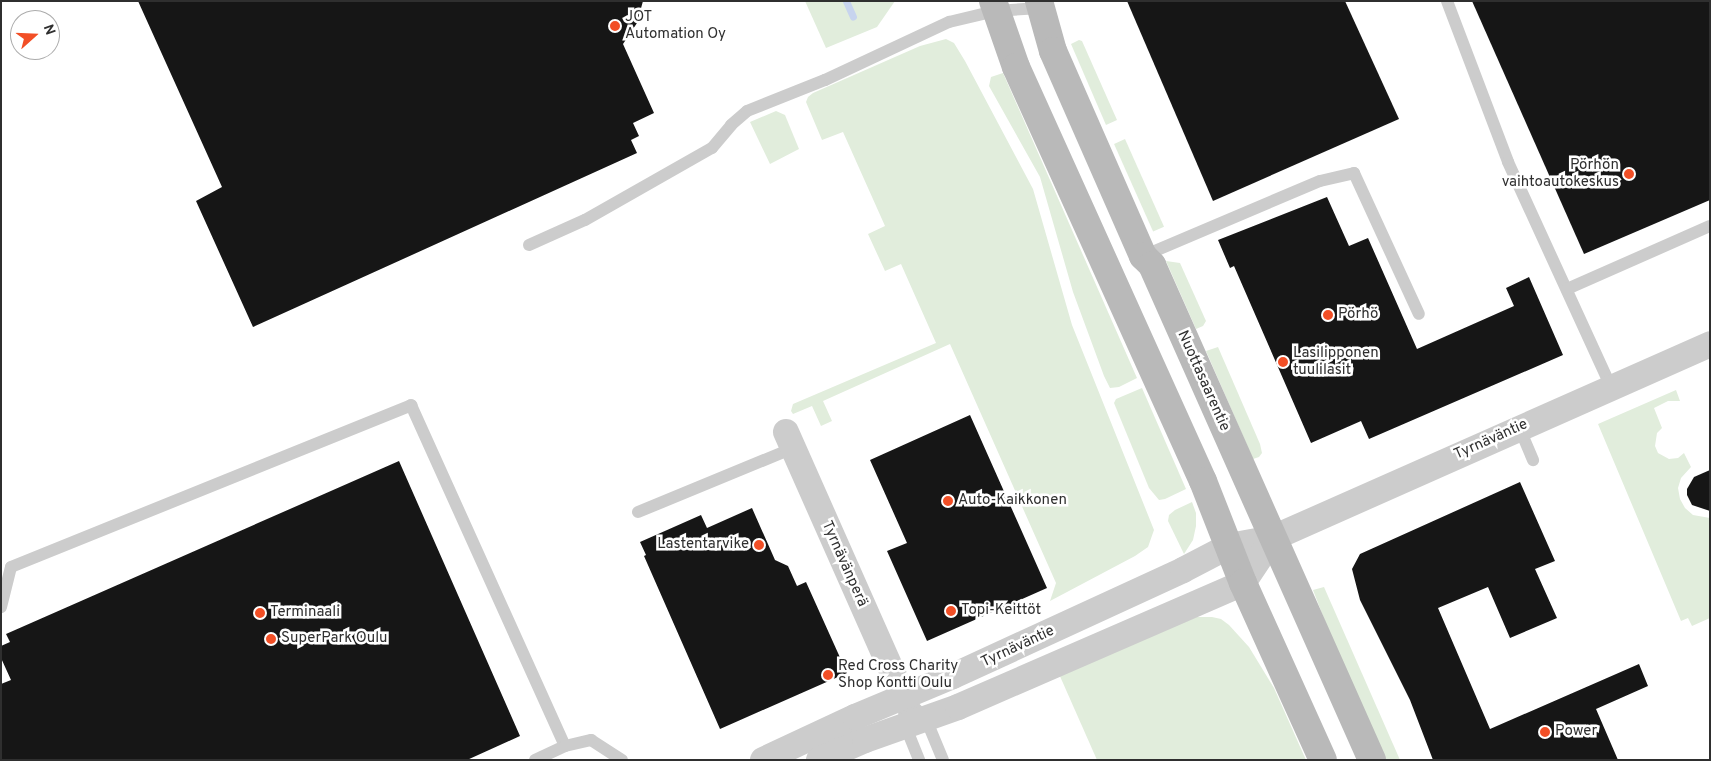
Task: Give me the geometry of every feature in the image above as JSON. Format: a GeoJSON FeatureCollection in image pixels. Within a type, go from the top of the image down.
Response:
{"type":"FeatureCollection","features":[{"type":"Feature","properties":{"kind":"main road","name":"Nuottasaarentie"},"geometry":{"type":"LineString","coordinates":[[1040,4],[1050,43],[1143,256],[1152,264],[1372,760]]}},
{"type":"Feature","properties":{"kind":"main road"},"geometry":{"type":"LineString","coordinates":[[994,6],[1016,67],[1203,481],[1243,583],[1323,760]]}},
{"type":"Feature","properties":{"kind":"street","name":"Tyrnäväntie"},"geometry":{"type":"LineString","coordinates":[[763,760],[903,696],[953,676],[1184,570],[1229,546],[1273,538],[1519,427],[1710,344]]}},
{"type":"Feature","properties":{"kind":"street","name":"Tyrnävänperä"},"geometry":{"type":"LineString","coordinates":[[790,440],[903,696]]}},
{"type":"Feature","properties":{"kind":"street"},"geometry":{"type":"LineString","coordinates":[[1243,583],[1273,538]]}},
{"type":"Feature","properties":{"kind":"street","name":"Tyrnäväntie"},"geometry":{"type":"LineString","coordinates":[[818,760],[915,722],[1243,583]]}},
{"type":"Feature","properties":{"kind":"lane"},"geometry":{"type":"LineString","coordinates":[[1447,1],[1504,153],[1610,387]]}},
{"type":"Feature","properties":{"kind":"lane"},"geometry":{"type":"LineString","coordinates":[[529,245],[585,220],[706,152],[747,111],[825,80],[949,22],[994,6],[1040,4]]}},
{"type":"Feature","properties":{"kind":"lane"},"geometry":{"type":"LineString","coordinates":[[1143,256],[1320,181],[1354,173],[1419,314]]}},
{"type":"Feature","properties":{"kind":"lane"},"geometry":{"type":"LineString","coordinates":[[1567,289],[1710,226]]}},
{"type":"Feature","properties":{"kind":"lane"},"geometry":{"type":"LineString","coordinates":[[1,607],[11,567],[411,406],[565,746]]}},
{"type":"Feature","properties":{"kind":"lane"},"geometry":{"type":"LineString","coordinates":[[1519,427],[1533,460]]}},
{"type":"Feature","properties":{"kind":"lane"},"geometry":{"type":"LineString","coordinates":[[638,512],[790,440]]}},
{"type":"Feature","properties":{"kind":"lane"},"geometry":{"type":"LineString","coordinates":[[903,696],[915,722],[943,760]]}},
{"type":"Feature","properties":{"kind":"lane"},"geometry":{"type":"LineString","coordinates":[[903,696],[915,722],[919,760]]}},
{"type":"Feature","properties":{"kind":"lane"},"geometry":{"type":"LineString","coordinates":[[536,760],[565,746],[591,740],[622,760]]}},
{"type":"Feature","properties":{"kind":"green space"},"geometry":{"type":"Polygon","coordinates":[[[805,1],[895,1],[877,27],[826,48],[805,1]]]}},
{"type":"Feature","properties":{"kind":"green space"},"geometry":{"type":"Polygon","coordinates":[[[946,39],[954,43],[965,61],[1033,189],[1072,325],[1154,530],[1148,547],[1135,556],[1050,601],[1056,583],[950,344],[823,401],[832,421],[821,426],[812,406],[793,414],[791,411],[793,404],[936,343],[901,264],[885,271],[868,234],[885,226],[843,132],[822,140],[806,102],[813,93],[920,46],[946,39]]]}},
{"type":"Feature","properties":{"kind":"green space"},"geometry":{"type":"Polygon","coordinates":[[[1079,40],[1082,41],[1117,120],[1106,125],[1071,44],[1079,40]]]}},
{"type":"Feature","properties":{"kind":"green space"},"geometry":{"type":"Polygon","coordinates":[[[1003,73],[1137,378],[1119,387],[1110,388],[1104,376],[1073,292],[1040,177],[989,86],[991,77],[1003,73]]]}},
{"type":"Feature","properties":{"kind":"green space"},"geometry":{"type":"Polygon","coordinates":[[[776,111],[785,115],[799,149],[770,164],[750,122],[776,111]]]}},
{"type":"Feature","properties":{"kind":"green space"},"geometry":{"type":"Polygon","coordinates":[[[1125,139],[1164,227],[1153,232],[1114,144],[1125,139]]]}},
{"type":"Feature","properties":{"kind":"green space"},"geometry":{"type":"Polygon","coordinates":[[[1166,261],[1180,263],[1206,321],[1203,326],[1196,329],[1166,261]]]}},
{"type":"Feature","properties":{"kind":"green space"},"geometry":{"type":"Polygon","coordinates":[[[1218,347],[1260,444],[1262,453],[1259,457],[1253,459],[1206,351],[1218,347]]]}},
{"type":"Feature","properties":{"kind":"green space"},"geometry":{"type":"Polygon","coordinates":[[[1142,388],[1186,489],[1165,499],[1159,500],[1149,488],[1114,403],[1116,399],[1142,388]]]}},
{"type":"Feature","properties":{"kind":"green space"},"geometry":{"type":"Polygon","coordinates":[[[1676,390],[1680,401],[1668,401],[1654,408],[1662,428],[1657,433],[1655,446],[1658,453],[1669,459],[1678,458],[1684,453],[1691,467],[1681,478],[1678,488],[1680,499],[1685,508],[1693,515],[1710,518],[1710,618],[1692,626],[1688,618],[1681,621],[1598,424],[1676,390]]]}},
{"type":"Feature","properties":{"kind":"green space"},"geometry":{"type":"Polygon","coordinates":[[[1192,502],[1196,513],[1196,526],[1193,540],[1184,554],[1168,521],[1169,515],[1175,510],[1192,502]]]}},
{"type":"Feature","properties":{"kind":"green space"},"geometry":{"type":"Polygon","coordinates":[[[1324,587],[1400,760],[1386,760],[1328,629],[1313,590],[1324,587]]]}},
{"type":"Feature","properties":{"kind":"green space"},"geometry":{"type":"Polygon","coordinates":[[[1196,617],[1221,619],[1249,647],[1274,688],[1306,760],[1097,760],[1059,674],[1196,617]]]}},
{"type":"Feature","properties":{"kind":"building"},"geometry":{"type":"Polygon","coordinates":[[[138,1],[643,1],[637,23],[623,44],[654,113],[633,123],[639,136],[631,140],[637,153],[253,327],[196,201],[222,187],[138,1]]]}},
{"type":"Feature","properties":{"kind":"building"},"geometry":{"type":"Polygon","coordinates":[[[1127,1],[1345,1],[1399,119],[1213,201],[1127,1]]]}},
{"type":"Feature","properties":{"kind":"building"},"geometry":{"type":"Polygon","coordinates":[[[1472,1],[1710,1],[1710,200],[1584,254],[1472,1]]]}},
{"type":"Feature","properties":{"kind":"building","name":"Pörhö"},"geometry":{"type":"Polygon","coordinates":[[[1327,197],[1349,246],[1368,238],[1417,349],[1514,306],[1506,288],[1529,277],[1563,355],[1369,439],[1361,421],[1311,443],[1234,266],[1230,268],[1218,240],[1327,197]]]}},
{"type":"Feature","properties":{"kind":"building","name":"Auto-Kaikkonen"},"geometry":{"type":"Polygon","coordinates":[[[970,415],[1047,588],[927,641],[887,551],[907,543],[870,460],[970,415]]]}},
{"type":"Feature","properties":{"kind":"building","name":"Terminaali"},"geometry":{"type":"Polygon","coordinates":[[[399,461],[520,736],[467,760],[1,760],[1,684],[11,680],[1,658],[1,646],[10,642],[6,634],[399,461]]]}},
{"type":"Feature","properties":{"kind":"building"},"geometry":{"type":"Polygon","coordinates":[[[1710,470],[1710,511],[1692,505],[1687,495],[1687,489],[1694,477],[1710,470]]]}},
{"type":"Feature","properties":{"kind":"building"},"geometry":{"type":"Polygon","coordinates":[[[1520,482],[1555,561],[1535,569],[1557,618],[1510,638],[1488,587],[1438,608],[1490,729],[1639,664],[1648,686],[1596,709],[1618,760],[1433,760],[1410,700],[1360,600],[1352,569],[1360,554],[1520,482]]]}},
{"type":"Feature","properties":{"kind":"building"},"geometry":{"type":"Polygon","coordinates":[[[752,508],[775,560],[788,566],[797,586],[806,582],[847,673],[720,729],[644,556],[646,555],[640,542],[701,515],[707,528],[752,508]]]}},
{"type":"Feature","properties":{"kind":"waterway"},"geometry":{"type":"LineString","coordinates":[[846,1],[853,17]]}},
{"type":"Feature","properties":{"kind":"place","name":"JOT Automation Oy"},"geometry":{"type":"Point","coordinates":[615,26]}},
{"type":"Feature","properties":{"kind":"place","name":"Pörhön vaihtoautokeskus"},"geometry":{"type":"Point","coordinates":[1629,174]}},
{"type":"Feature","properties":{"kind":"place","name":"Pörhö"},"geometry":{"type":"Point","coordinates":[1328,315]}},
{"type":"Feature","properties":{"kind":"place","name":"Lasilipponen tuulilasit"},"geometry":{"type":"Point","coordinates":[1283,362]}},
{"type":"Feature","properties":{"kind":"place","name":"Auto-Kaikkonen"},"geometry":{"type":"Point","coordinates":[948,501]}},
{"type":"Feature","properties":{"kind":"place","name":"Lastentarvike"},"geometry":{"type":"Point","coordinates":[759,545]}},
{"type":"Feature","properties":{"kind":"place","name":"Topi-Keittöt"},"geometry":{"type":"Point","coordinates":[951,611]}},
{"type":"Feature","properties":{"kind":"place","name":"Terminaali"},"geometry":{"type":"Point","coordinates":[260,613]}},
{"type":"Feature","properties":{"kind":"place","name":"SuperPark Oulu"},"geometry":{"type":"Point","coordinates":[271,639]}},
{"type":"Feature","properties":{"kind":"place","name":"Red Cross Charity Shop Kontti Oulu"},"geometry":{"type":"Point","coordinates":[828,675]}},
{"type":"Feature","properties":{"kind":"place","name":"Power"},"geometry":{"type":"Point","coordinates":[1545,732]}}]}
